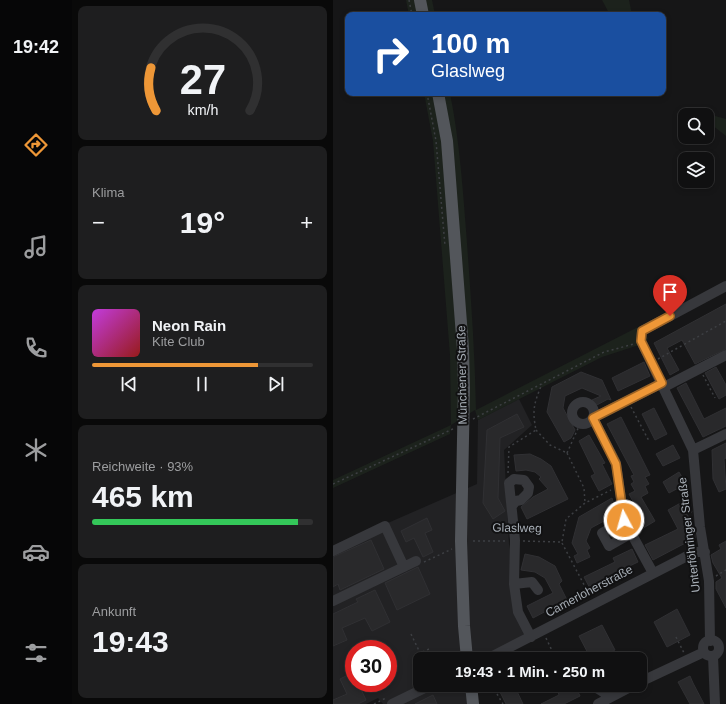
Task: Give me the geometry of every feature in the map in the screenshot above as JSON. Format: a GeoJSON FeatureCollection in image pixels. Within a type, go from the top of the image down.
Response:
{"type":"FeatureCollection","features":[{"type":"Feature","properties":{"kind":"main road"},"geometry":{"type":"LineString","coordinates":[[420,0],[422,12]]}},
{"type":"Feature","properties":{"kind":"main road","name":"Münchener Straße"},"geometry":{"type":"LineString","coordinates":[[439,96],[447,141],[463,349],[464,388],[461,541],[466,652]]}},
{"type":"Feature","properties":{"kind":"main road"},"geometry":{"type":"LineString","coordinates":[[472,692],[473,704]]}},
{"type":"Feature","properties":{"kind":"street"},"geometry":{"type":"LineString","coordinates":[[641,341],[642,331],[726,286]]}},
{"type":"Feature","properties":{"kind":"street","name":"Unterföhringer Straße"},"geometry":{"type":"LineString","coordinates":[[641,341],[693,450],[700,527],[718,643]]}},
{"type":"Feature","properties":{"kind":"street"},"geometry":{"type":"LineString","coordinates":[[653,572],[624,520],[621,485],[616,464],[593,418],[594,411],[590,405],[583,402],[577,404],[572,414],[574,420],[580,424],[587,423],[593,418],[726,355]]}},
{"type":"Feature","properties":{"kind":"street"},"geometry":{"type":"LineString","coordinates":[[693,450],[726,434]]}},
{"type":"Feature","properties":{"kind":"street"},"geometry":{"type":"LineString","coordinates":[[512,506],[516,501],[521,500],[529,493],[529,487],[524,480],[514,479],[509,483],[509,497],[512,506],[515,540],[514,584],[518,612],[531,636]]}},
{"type":"Feature","properties":{"kind":"street"},"geometry":{"type":"LineString","coordinates":[[624,520],[602,533],[609,546],[632,533]]}},
{"type":"Feature","properties":{"kind":"street"},"geometry":{"type":"LineString","coordinates":[[333,551],[385,526],[404,567]]}},
{"type":"Feature","properties":{"kind":"street","name":"Camerloherstraße"},"geometry":{"type":"LineString","coordinates":[[500,652],[653,572],[695,552],[705,552]]}},
{"type":"Feature","properties":{"kind":"street"},"geometry":{"type":"LineString","coordinates":[[333,601],[416,562]]}},
{"type":"Feature","properties":{"kind":"street"},"geometry":{"type":"LineString","coordinates":[[514,584],[532,582],[537,590]]}},
{"type":"Feature","properties":{"kind":"street"},"geometry":{"type":"LineString","coordinates":[[647,678],[687,658],[708,654],[717,654],[718,643],[704,645],[708,654],[715,704]]}},
{"type":"Feature","properties":{"kind":"street"},"geometry":{"type":"LineString","coordinates":[[392,704],[417,692]]}},
{"type":"Feature","properties":{"kind":"street"},"geometry":{"type":"LineString","coordinates":[[603,692],[611,697]]}},
{"type":"Feature","properties":{"kind":"street"},"geometry":{"type":"LineString","coordinates":[[598,704],[621,692]]}},
{"type":"Feature","properties":{"kind":"path"},"geometry":{"type":"LineString","coordinates":[[409,0],[411,12]]}},
{"type":"Feature","properties":{"kind":"path"},"geometry":{"type":"LineString","coordinates":[[428,96],[436,141],[445,251]]}},
{"type":"Feature","properties":{"kind":"path"},"geometry":{"type":"LineString","coordinates":[[652,362],[726,321]]}},
{"type":"Feature","properties":{"kind":"path"},"geometry":{"type":"LineString","coordinates":[[475,418],[604,352],[641,341]]}},
{"type":"Feature","properties":{"kind":"path"},"geometry":{"type":"LineString","coordinates":[[699,369],[715,398]]}},
{"type":"Feature","properties":{"kind":"path"},"geometry":{"type":"LineString","coordinates":[[542,384],[535,401],[533,414],[536,430],[550,445],[567,453],[584,488],[585,503]]}},
{"type":"Feature","properties":{"kind":"path"},"geometry":{"type":"LineString","coordinates":[[628,401],[649,441]]}},
{"type":"Feature","properties":{"kind":"path"},"geometry":{"type":"LineString","coordinates":[[567,453],[580,424]]}},
{"type":"Feature","properties":{"kind":"path"},"geometry":{"type":"LineString","coordinates":[[333,484],[455,427]]}},
{"type":"Feature","properties":{"kind":"path"},"geometry":{"type":"LineString","coordinates":[[509,483],[509,447],[536,430]]}},
{"type":"Feature","properties":{"kind":"path"},"geometry":{"type":"LineString","coordinates":[[594,603],[562,542],[566,519],[585,503],[621,485]]}},
{"type":"Feature","properties":{"kind":"path","name":"Glaslweg"},"geometry":{"type":"LineString","coordinates":[[473,541],[515,540],[562,542]]}},
{"type":"Feature","properties":{"kind":"path"},"geometry":{"type":"LineString","coordinates":[[416,562],[421,564],[453,549]]}},
{"type":"Feature","properties":{"kind":"path"},"geometry":{"type":"LineString","coordinates":[[709,581],[726,570]]}},
{"type":"Feature","properties":{"kind":"path"},"geometry":{"type":"LineString","coordinates":[[542,631],[553,652]]}},
{"type":"Feature","properties":{"kind":"path"},"geometry":{"type":"LineString","coordinates":[[411,634],[418,652]]}},
{"type":"Feature","properties":{"kind":"path"},"geometry":{"type":"LineString","coordinates":[[676,637],[687,658]]}},
{"type":"Feature","properties":{"kind":"path"},"geometry":{"type":"LineString","coordinates":[[423,652],[429,649]]}},
{"type":"Feature","properties":{"kind":"path"},"geometry":{"type":"LineString","coordinates":[[497,694],[503,704]]}},
{"type":"Feature","properties":{"kind":"shaded area"},"geometry":{"type":"Polygon","coordinates":[[[406,0],[432,0],[434,12],[408,12],[406,0]]]}},
{"type":"Feature","properties":{"kind":"shaded area"},"geometry":{"type":"Polygon","coordinates":[[[602,0],[629,0],[631,12],[608,12],[602,0]]]}},
{"type":"Feature","properties":{"kind":"shaded area"},"geometry":{"type":"Polygon","coordinates":[[[425,96],[450,96],[461,168],[474,347],[476,410],[726,282],[645,332],[648,339],[639,345],[602,357],[478,420],[475,410],[451,425],[450,355],[433,141],[425,96]]]}},
{"type":"Feature","properties":{"kind":"shaded area"},"geometry":{"type":"Polygon","coordinates":[[[715,116],[726,119],[726,136],[714,127],[715,116]]]}},
{"type":"Feature","properties":{"kind":"shaded area"},"geometry":{"type":"Polygon","coordinates":[[[519,399],[532,425],[504,450],[509,544],[527,639],[502,652],[413,652],[413,692],[472,692],[474,704],[383,704],[378,698],[366,704],[333,704],[333,547],[477,484],[478,420],[519,399]]]}},
{"type":"Feature","properties":{"kind":"shaded area"},"geometry":{"type":"Polygon","coordinates":[[[451,425],[450,434],[333,488],[333,480],[451,425]]]}},
{"type":"Feature","properties":{"kind":"building"},"geometry":{"type":"Polygon","coordinates":[[[726,304],[726,349],[695,364],[682,340],[667,348],[679,370],[670,375],[654,343],[726,304]]]}},
{"type":"Feature","properties":{"kind":"building"},"geometry":{"type":"Polygon","coordinates":[[[644,362],[650,376],[618,391],[612,378],[644,362]]]}},
{"type":"Feature","properties":{"kind":"building"},"geometry":{"type":"Polygon","coordinates":[[[716,367],[726,385],[726,395],[719,399],[705,373],[716,367]]]}},
{"type":"Feature","properties":{"kind":"building"},"geometry":{"type":"Polygon","coordinates":[[[581,372],[602,380],[611,400],[608,399],[595,406],[592,400],[601,396],[582,388],[565,396],[563,408],[575,430],[571,438],[564,442],[547,412],[552,387],[581,372]]]}},
{"type":"Feature","properties":{"kind":"building"},"geometry":{"type":"Polygon","coordinates":[[[686,383],[704,419],[726,408],[726,426],[703,437],[677,388],[686,383]]]}},
{"type":"Feature","properties":{"kind":"building"},"geometry":{"type":"Polygon","coordinates":[[[654,408],[667,434],[655,440],[642,414],[654,408]]]}},
{"type":"Feature","properties":{"kind":"building"},"geometry":{"type":"Polygon","coordinates":[[[517,414],[524,427],[500,438],[498,498],[505,511],[493,519],[483,503],[487,430],[517,414]]]}},
{"type":"Feature","properties":{"kind":"building"},"geometry":{"type":"Polygon","coordinates":[[[621,417],[650,475],[645,477],[649,484],[645,486],[648,493],[641,497],[655,521],[640,530],[629,509],[635,505],[629,494],[635,491],[631,484],[634,482],[631,476],[634,475],[607,424],[621,417]]]}},
{"type":"Feature","properties":{"kind":"building"},"geometry":{"type":"Polygon","coordinates":[[[589,435],[605,463],[602,464],[612,484],[599,491],[591,476],[595,474],[579,441],[589,435]]]}},
{"type":"Feature","properties":{"kind":"building"},"geometry":{"type":"Polygon","coordinates":[[[726,443],[726,458],[724,459],[726,489],[719,492],[713,479],[712,450],[726,443]]]}},
{"type":"Feature","properties":{"kind":"building"},"geometry":{"type":"Polygon","coordinates":[[[673,445],[680,458],[663,466],[656,454],[673,445]]]}},
{"type":"Feature","properties":{"kind":"building"},"geometry":{"type":"Polygon","coordinates":[[[530,454],[551,466],[568,499],[527,519],[521,507],[533,497],[548,489],[539,479],[541,477],[535,472],[526,470],[516,471],[514,455],[530,454]]]}},
{"type":"Feature","properties":{"kind":"building"},"geometry":{"type":"Polygon","coordinates":[[[679,472],[686,484],[669,493],[663,482],[679,472]]]}},
{"type":"Feature","properties":{"kind":"building"},"geometry":{"type":"Polygon","coordinates":[[[612,498],[617,514],[591,528],[586,541],[590,548],[587,550],[590,557],[577,563],[574,556],[578,554],[572,543],[579,517],[612,498]]]}},
{"type":"Feature","properties":{"kind":"building"},"geometry":{"type":"Polygon","coordinates":[[[686,500],[692,512],[687,514],[694,528],[695,538],[653,560],[645,545],[678,529],[668,510],[686,500]]]}},
{"type":"Feature","properties":{"kind":"building"},"geometry":{"type":"Polygon","coordinates":[[[427,518],[432,530],[425,533],[433,552],[423,557],[414,538],[406,542],[401,531],[427,518]]]}},
{"type":"Feature","properties":{"kind":"building"},"geometry":{"type":"Polygon","coordinates":[[[371,540],[384,569],[340,590],[338,584],[333,587],[333,557],[371,540]]]}},
{"type":"Feature","properties":{"kind":"building"},"geometry":{"type":"Polygon","coordinates":[[[726,541],[726,608],[716,589],[716,582],[722,578],[713,563],[711,555],[721,549],[719,545],[726,541]]]}},
{"type":"Feature","properties":{"kind":"building"},"geometry":{"type":"Polygon","coordinates":[[[632,549],[638,562],[621,570],[624,577],[592,592],[584,577],[615,562],[613,558],[632,549]]]}},
{"type":"Feature","properties":{"kind":"building"},"geometry":{"type":"Polygon","coordinates":[[[525,554],[539,557],[555,566],[562,581],[559,584],[567,600],[533,618],[527,606],[553,593],[545,578],[535,572],[521,570],[525,554]]]}},
{"type":"Feature","properties":{"kind":"building"},"geometry":{"type":"Polygon","coordinates":[[[418,567],[430,594],[397,610],[385,583],[418,567]]]}},
{"type":"Feature","properties":{"kind":"building"},"geometry":{"type":"Polygon","coordinates":[[[375,590],[390,622],[372,631],[365,618],[342,628],[347,640],[333,646],[333,614],[358,602],[356,599],[375,590]]]}},
{"type":"Feature","properties":{"kind":"building"},"geometry":{"type":"Polygon","coordinates":[[[677,609],[690,635],[667,647],[654,622],[677,609]]]}},
{"type":"Feature","properties":{"kind":"building"},"geometry":{"type":"Polygon","coordinates":[[[602,625],[615,650],[611,652],[587,652],[579,636],[602,625]]]}},
{"type":"Feature","properties":{"kind":"building"},"geometry":{"type":"Polygon","coordinates":[[[345,676],[345,690],[340,679],[345,676]]]}},
{"type":"Feature","properties":{"kind":"building"},"geometry":{"type":"Polygon","coordinates":[[[690,676],[704,704],[690,704],[678,682],[690,676]]]}},
{"type":"Feature","properties":{"kind":"building"},"geometry":{"type":"Polygon","coordinates":[[[346,692],[362,692],[366,700],[358,704],[333,704],[333,700],[347,694],[346,692]]]}},
{"type":"Feature","properties":{"kind":"building"},"geometry":{"type":"Polygon","coordinates":[[[500,692],[517,692],[523,704],[506,704],[500,692]]]}},
{"type":"Feature","properties":{"kind":"building"},"geometry":{"type":"Polygon","coordinates":[[[558,692],[578,692],[580,696],[564,704],[541,704],[559,695],[558,692]]]}},
{"type":"Feature","properties":{"kind":"building"},"geometry":{"type":"Polygon","coordinates":[[[433,695],[437,704],[415,704],[433,695]]]}},
{"type":"Feature","properties":{"kind":"route"},"geometry":{"type":"LineString","coordinates":[[624,520],[621,485],[616,464],[593,418],[662,383],[641,341],[642,331],[670,316]]}}]}
